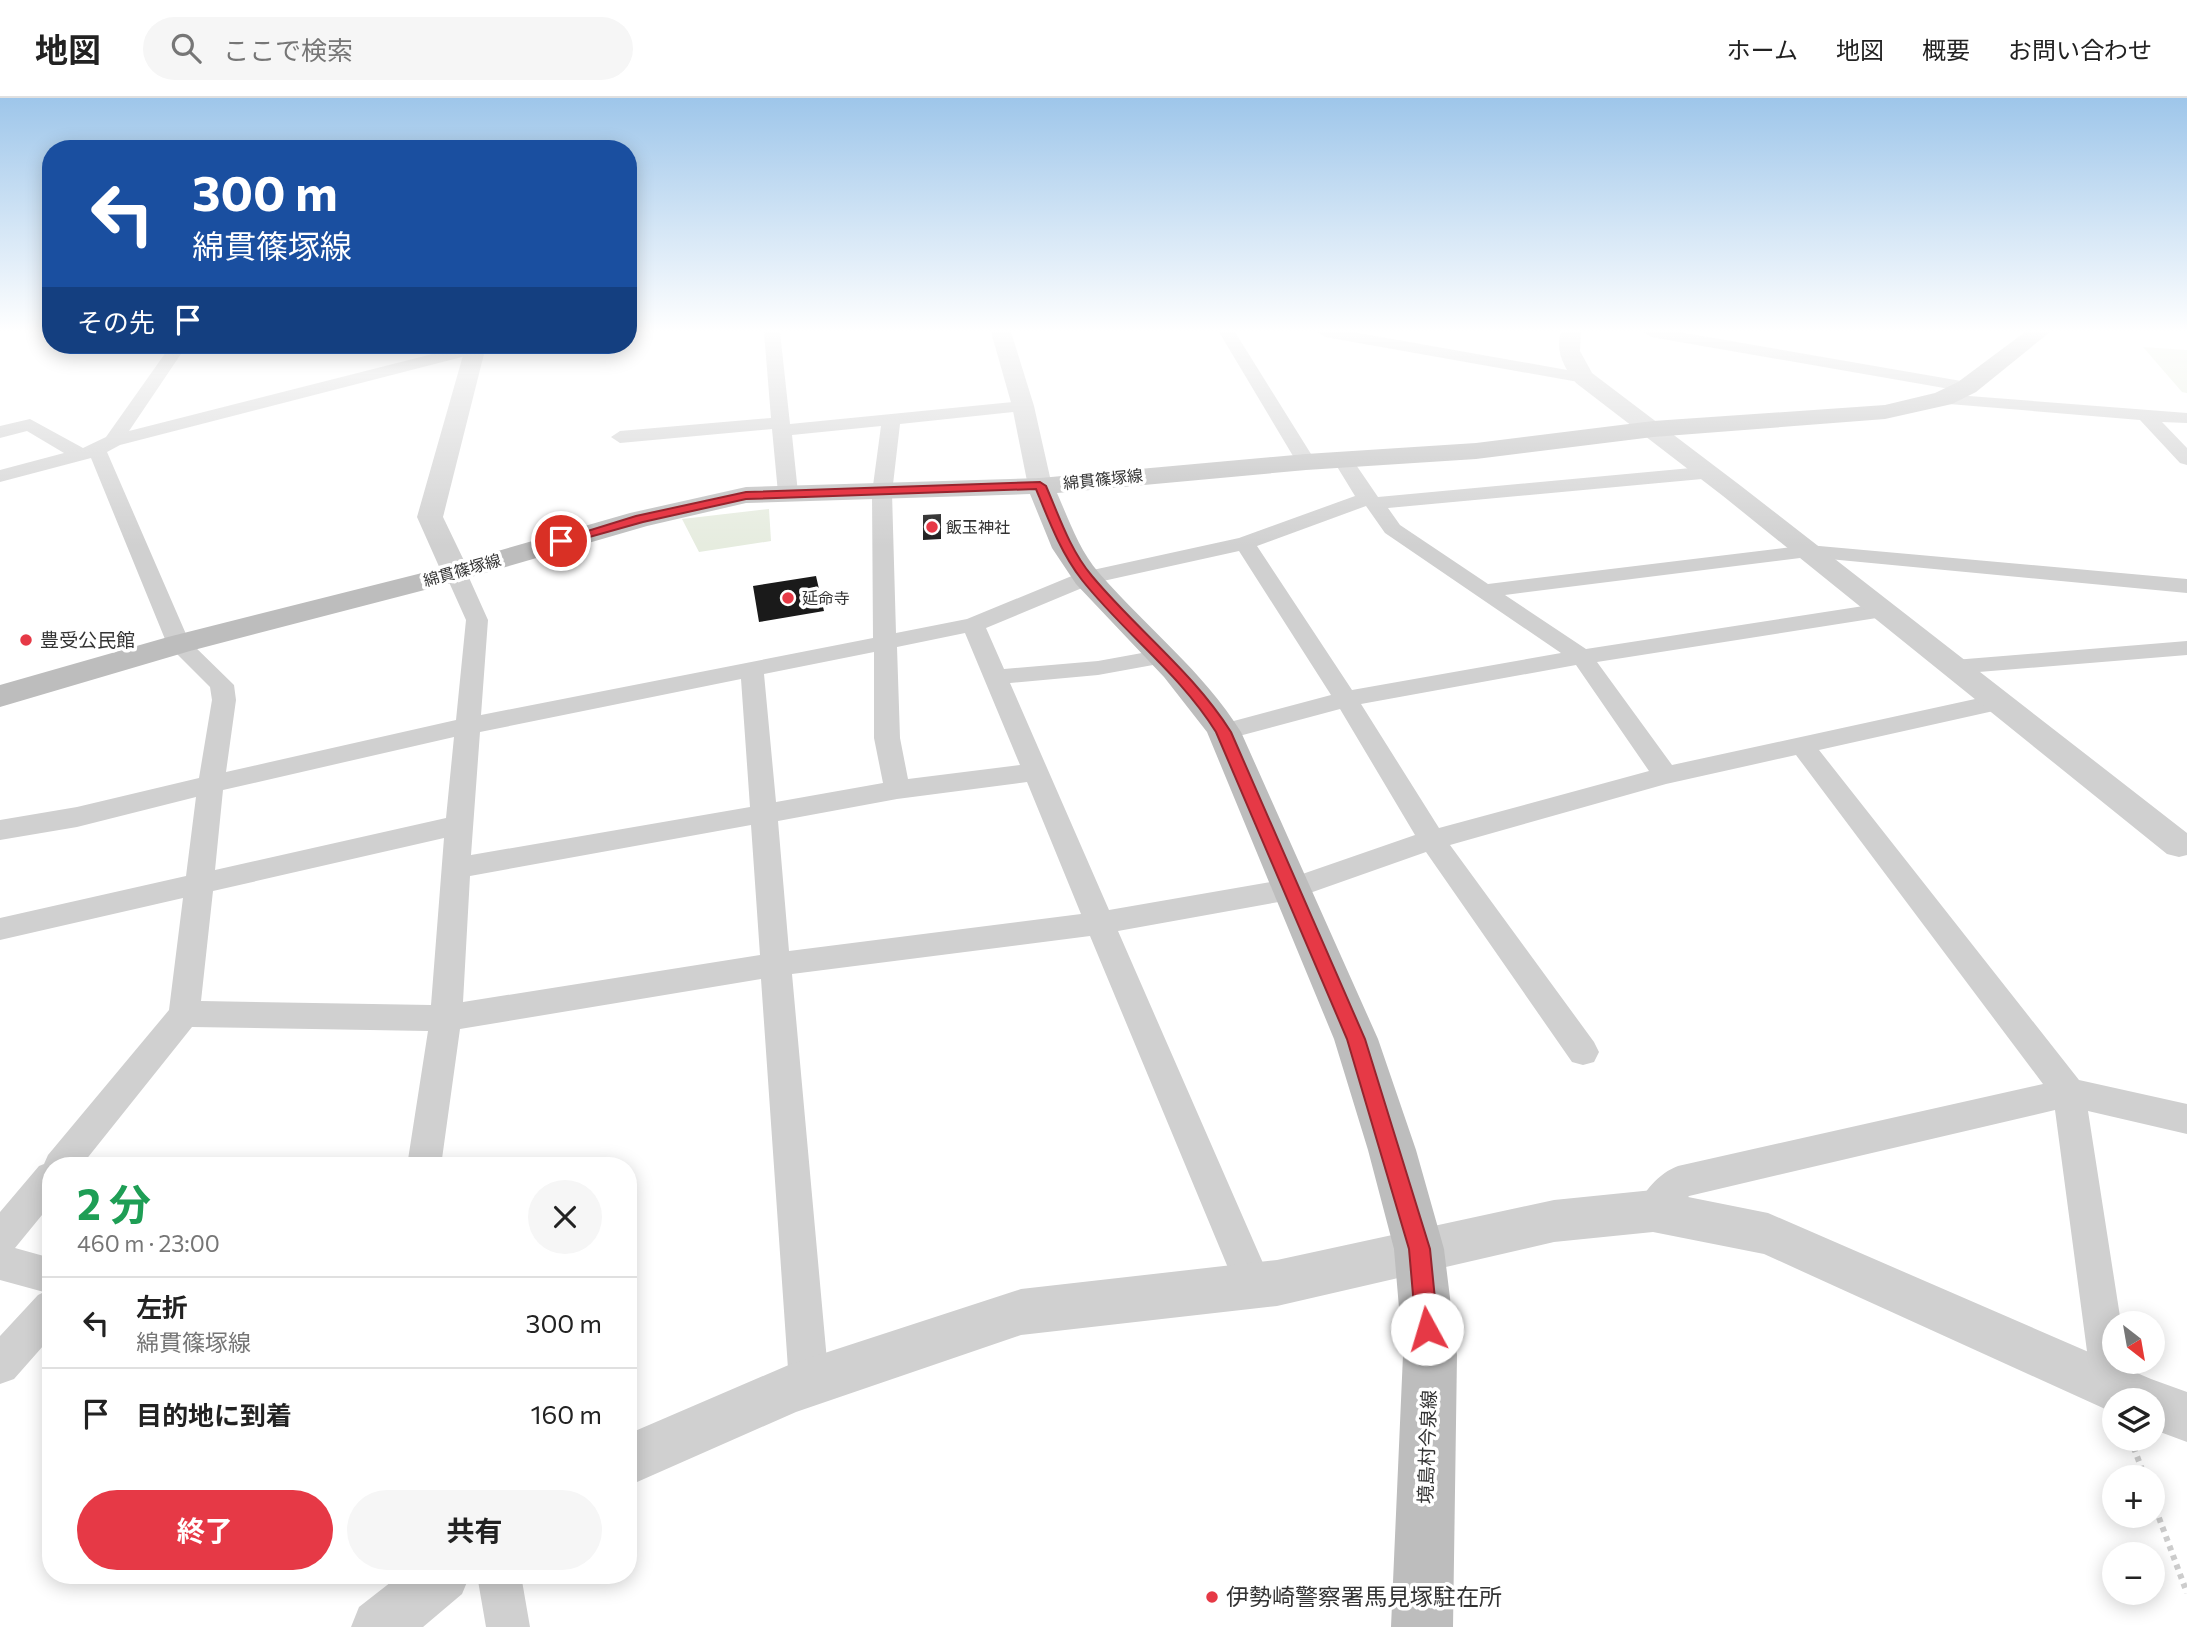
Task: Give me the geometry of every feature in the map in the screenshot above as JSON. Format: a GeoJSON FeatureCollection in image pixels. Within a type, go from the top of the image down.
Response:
{"type":"FeatureCollection","features":[{"type":"Feature","properties":{"kind":"main road","name":"綿貫篠塚線"},"geometry":{"type":"LineString","coordinates":[[0,696],[179,644],[640,519],[746,495],[882,493],[1040,486],[1306,461],[1476,451],[1653,429],[1885,412],[1923,403]]}},
{"type":"Feature","properties":{"kind":"main road","name":"境島村今泉線"},"geometry":{"type":"LineString","coordinates":[[1040,486],[1067,548],[1087,578],[1164,656],[1207,706],[1224,732],[1356,1039],[1419,1249],[1430,1355],[1422,1627]]}},
{"type":"Feature","properties":{"kind":"street"},"geometry":{"type":"LineString","coordinates":[[97,448],[133,403]]}},
{"type":"Feature","properties":{"kind":"street"},"geometry":{"type":"LineString","coordinates":[[0,476],[263,403]]}},
{"type":"Feature","properties":{"kind":"street"},"geometry":{"type":"LineString","coordinates":[[425,1157],[446,1018],[477,620],[430,517],[463,403]]}},
{"type":"Feature","properties":{"kind":"street"},"geometry":{"type":"LineString","coordinates":[[778,403],[788,493]]}},
{"type":"Feature","properties":{"kind":"street"},"geometry":{"type":"LineString","coordinates":[[1271,403],[1306,461]]}},
{"type":"Feature","properties":{"kind":"street"},"geometry":{"type":"LineString","coordinates":[[1618,403],[2179,841]]}},
{"type":"Feature","properties":{"kind":"street"},"geometry":{"type":"LineString","coordinates":[[1998,403],[2187,418]]}},
{"type":"Feature","properties":{"kind":"street"},"geometry":{"type":"LineString","coordinates":[[620,437],[891,420],[1023,406],[1040,486]]}},
{"type":"Feature","properties":{"kind":"street"},"geometry":{"type":"LineString","coordinates":[[2146,415],[2187,459]]}},
{"type":"Feature","properties":{"kind":"street"},"geometry":{"type":"LineString","coordinates":[[891,420],[882,493],[887,738],[897,790]]}},
{"type":"Feature","properties":{"kind":"street"},"geometry":{"type":"LineString","coordinates":[[0,432],[30,425],[97,448],[179,644],[222,685],[224,700],[211,783],[184,1014],[67,1157]]}},
{"type":"Feature","properties":{"kind":"street"},"geometry":{"type":"LineString","coordinates":[[1343,460],[1392,529],[1581,657],[1665,775]]}},
{"type":"Feature","properties":{"kind":"street"},"geometry":{"type":"LineString","coordinates":[[0,830],[77,817],[211,783],[467,726],[973,625],[1087,578],[1245,543],[1371,501],[1703,472]]}},
{"type":"Feature","properties":{"kind":"street"},"geometry":{"type":"LineString","coordinates":[[1245,543],[1346,699],[1432,840],[1583,1052]]}},
{"type":"Feature","properties":{"kind":"street"},"geometry":{"type":"LineString","coordinates":[[1484,591],[1808,551],[2187,586]]}},
{"type":"Feature","properties":{"kind":"street"},"geometry":{"type":"LineString","coordinates":[[1224,732],[1346,699],[1581,657],[1882,610]]}},
{"type":"Feature","properties":{"kind":"street"},"geometry":{"type":"LineString","coordinates":[[973,625],[1254,1286]]}},
{"type":"Feature","properties":{"kind":"street"},"geometry":{"type":"LineString","coordinates":[[1954,667],[2187,648]]}},
{"type":"Feature","properties":{"kind":"street"},"geometry":{"type":"LineString","coordinates":[[995,677],[1098,668],[1164,656]]}},
{"type":"Feature","properties":{"kind":"street"},"geometry":{"type":"LineString","coordinates":[[752,669],[809,1383]]}},
{"type":"Feature","properties":{"kind":"street"},"geometry":{"type":"LineString","coordinates":[[184,1014],[446,1018],[777,964],[1101,923],[1290,889],[1432,840],[1665,775],[1998,702]]}},
{"type":"Feature","properties":{"kind":"street"},"geometry":{"type":"LineString","coordinates":[[1802,745],[2069,1092],[2133,1388]]}},
{"type":"Feature","properties":{"kind":"street"},"geometry":{"type":"LineString","coordinates":[[456,868],[897,790],[1036,772]]}},
{"type":"Feature","properties":{"kind":"street"},"geometry":{"type":"LineString","coordinates":[[0,929],[459,825]]}},
{"type":"Feature","properties":{"kind":"street"},"geometry":{"type":"LineString","coordinates":[[1653,1211],[1678,1182],[2069,1092],[2187,1119]]}},
{"type":"Feature","properties":{"kind":"street"},"geometry":{"type":"LineString","coordinates":[[0,1239],[42,1188]]}},
{"type":"Feature","properties":{"kind":"street"},"geometry":{"type":"LineString","coordinates":[[637,1456],[809,1383],[1021,1312],[1277,1283],[1553,1221],[1653,1211],[1768,1234],[2113,1388]]}},
{"type":"Feature","properties":{"kind":"street"},"geometry":{"type":"LineString","coordinates":[[0,1262],[42,1274]]}},
{"type":"Feature","properties":{"kind":"street"},"geometry":{"type":"LineString","coordinates":[[0,1365],[42,1318]]}},
{"type":"Feature","properties":{"kind":"street"},"geometry":{"type":"LineString","coordinates":[[2165,1409],[2187,1417]]}},
{"type":"Feature","properties":{"kind":"street"},"geometry":{"type":"LineString","coordinates":[[379,1627],[432,1584]]}},
{"type":"Feature","properties":{"kind":"street"},"geometry":{"type":"LineString","coordinates":[[501,1584],[508,1627]]}},
{"type":"Feature","properties":{"kind":"path"},"geometry":{"type":"LineString","coordinates":[[2163,1528],[2187,1593]]}},
{"type":"Feature","properties":{"kind":"shaded area"},"geometry":{"type":"Polygon","coordinates":[[[769,509],[771,541],[699,552],[682,519],[769,509]]]}},
{"type":"Feature","properties":{"kind":"building","name":"飯玉神社"},"geometry":{"type":"Polygon","coordinates":[[[941,514],[941,539],[923,540],[923,515],[941,514]]]}},
{"type":"Feature","properties":{"kind":"building","name":"延命寺"},"geometry":{"type":"Polygon","coordinates":[[[816,576],[824,611],[759,622],[753,586],[816,576]]]}},
{"type":"Feature","properties":{"kind":"place","name":"飯玉神社"},"geometry":{"type":"Point","coordinates":[932,527]}},
{"type":"Feature","properties":{"kind":"place","name":"延命寺"},"geometry":{"type":"Point","coordinates":[788,598]}},
{"type":"Feature","properties":{"kind":"place","name":"豊受公民館"},"geometry":{"type":"Point","coordinates":[26,640]}},
{"type":"Feature","properties":{"kind":"place","name":"伊勢崎警察署馬見塚駐在所"},"geometry":{"type":"Point","coordinates":[1212,1597]}},
{"type":"Feature","properties":{"kind":"route"},"geometry":{"type":"LineString","coordinates":[[561,541],[640,519],[746,495],[882,493],[1040,486],[1067,548],[1087,578],[1164,656],[1207,706],[1224,732],[1356,1039],[1392,1150],[1419,1249],[1427,1329]]}}]}
